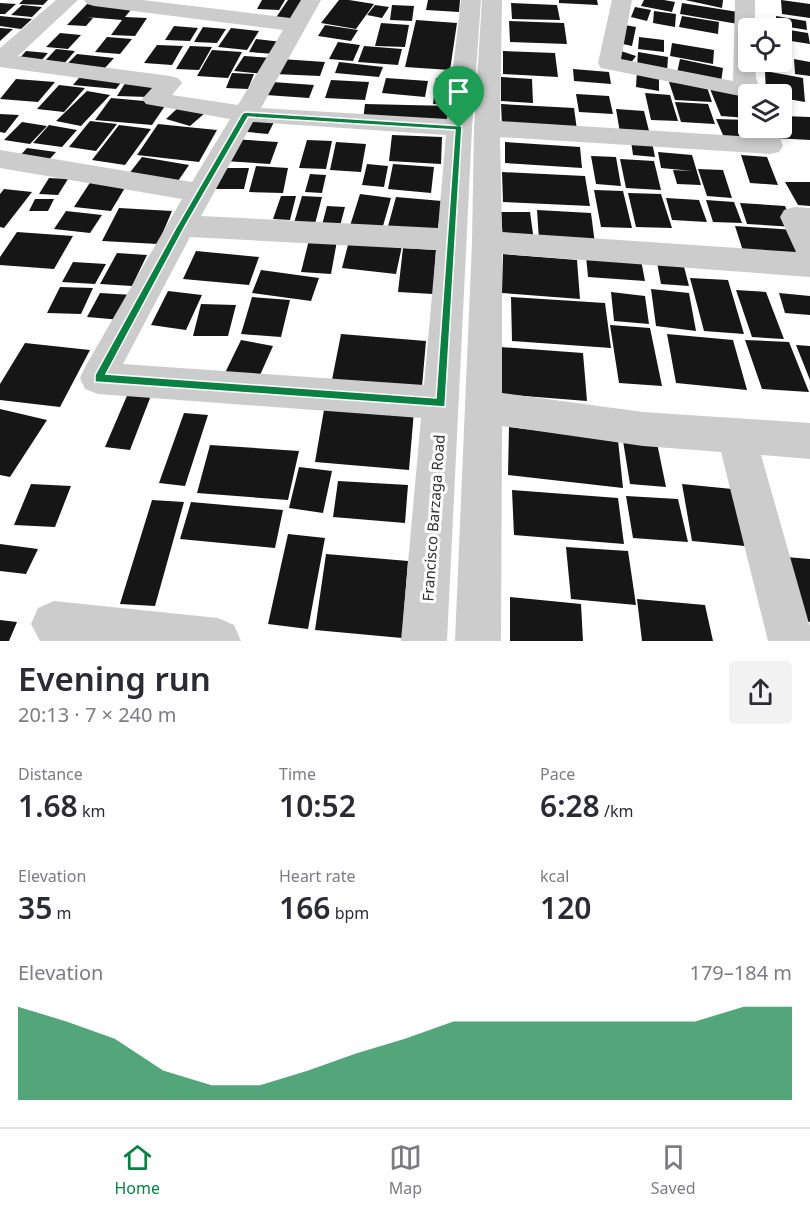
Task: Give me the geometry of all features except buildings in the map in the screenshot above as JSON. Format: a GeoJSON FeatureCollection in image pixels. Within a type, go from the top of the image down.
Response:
{"type":"FeatureCollection","features":[{"type":"Feature","properties":{"kind":"street"},"geometry":{"type":"LineString","coordinates":[[0,60],[68,0]]}},
{"type":"Feature","properties":{"kind":"street"},"geometry":{"type":"LineString","coordinates":[[94,0],[297,24]]}},
{"type":"Feature","properties":{"kind":"street"},"geometry":{"type":"LineString","coordinates":[[311,0],[181,226],[98,378],[441,404]]}},
{"type":"Feature","properties":{"kind":"street","name":"Francisco Barzaga Road"},"geometry":{"type":"LineString","coordinates":[[471,0],[473,128],[470,241],[482,407],[478,641]]}},
{"type":"Feature","properties":{"kind":"street","name":"Francisco Barzaga Road"},"geometry":{"type":"LineString","coordinates":[[473,128],[492,0]]}},
{"type":"Feature","properties":{"kind":"street"},"geometry":{"type":"LineString","coordinates":[[622,0],[609,63],[738,90]]}},
{"type":"Feature","properties":{"kind":"street"},"geometry":{"type":"LineString","coordinates":[[745,0],[744,78],[746,84]]}},
{"type":"Feature","properties":{"kind":"street"},"geometry":{"type":"LineString","coordinates":[[0,60],[170,83],[154,99],[245,114],[473,128],[738,136]]}},
{"type":"Feature","properties":{"kind":"street"},"geometry":{"type":"LineString","coordinates":[[0,159],[200,193]]}},
{"type":"Feature","properties":{"kind":"street"},"geometry":{"type":"LineString","coordinates":[[810,218],[794,217],[810,250]]}},
{"type":"Feature","properties":{"kind":"street"},"geometry":{"type":"LineString","coordinates":[[181,226],[470,241],[810,265]]}},
{"type":"Feature","properties":{"kind":"street","name":"Francisco Barzaga Road"},"geometry":{"type":"LineString","coordinates":[[424,641],[441,404],[470,241]]}},
{"type":"Feature","properties":{"kind":"street"},"geometry":{"type":"LineString","coordinates":[[482,407],[643,429],[810,441]]}},
{"type":"Feature","properties":{"kind":"street"},"geometry":{"type":"LineString","coordinates":[[736,435],[790,641]]}},
{"type":"Feature","properties":{"kind":"street"},"geometry":{"type":"LineString","coordinates":[[54,624],[218,641]]}},
{"type":"Feature","properties":{"kind":"route"},"geometry":{"type":"LineString","coordinates":[[245,114],[459,128],[441,404],[98,378],[245,114]]}}]}
